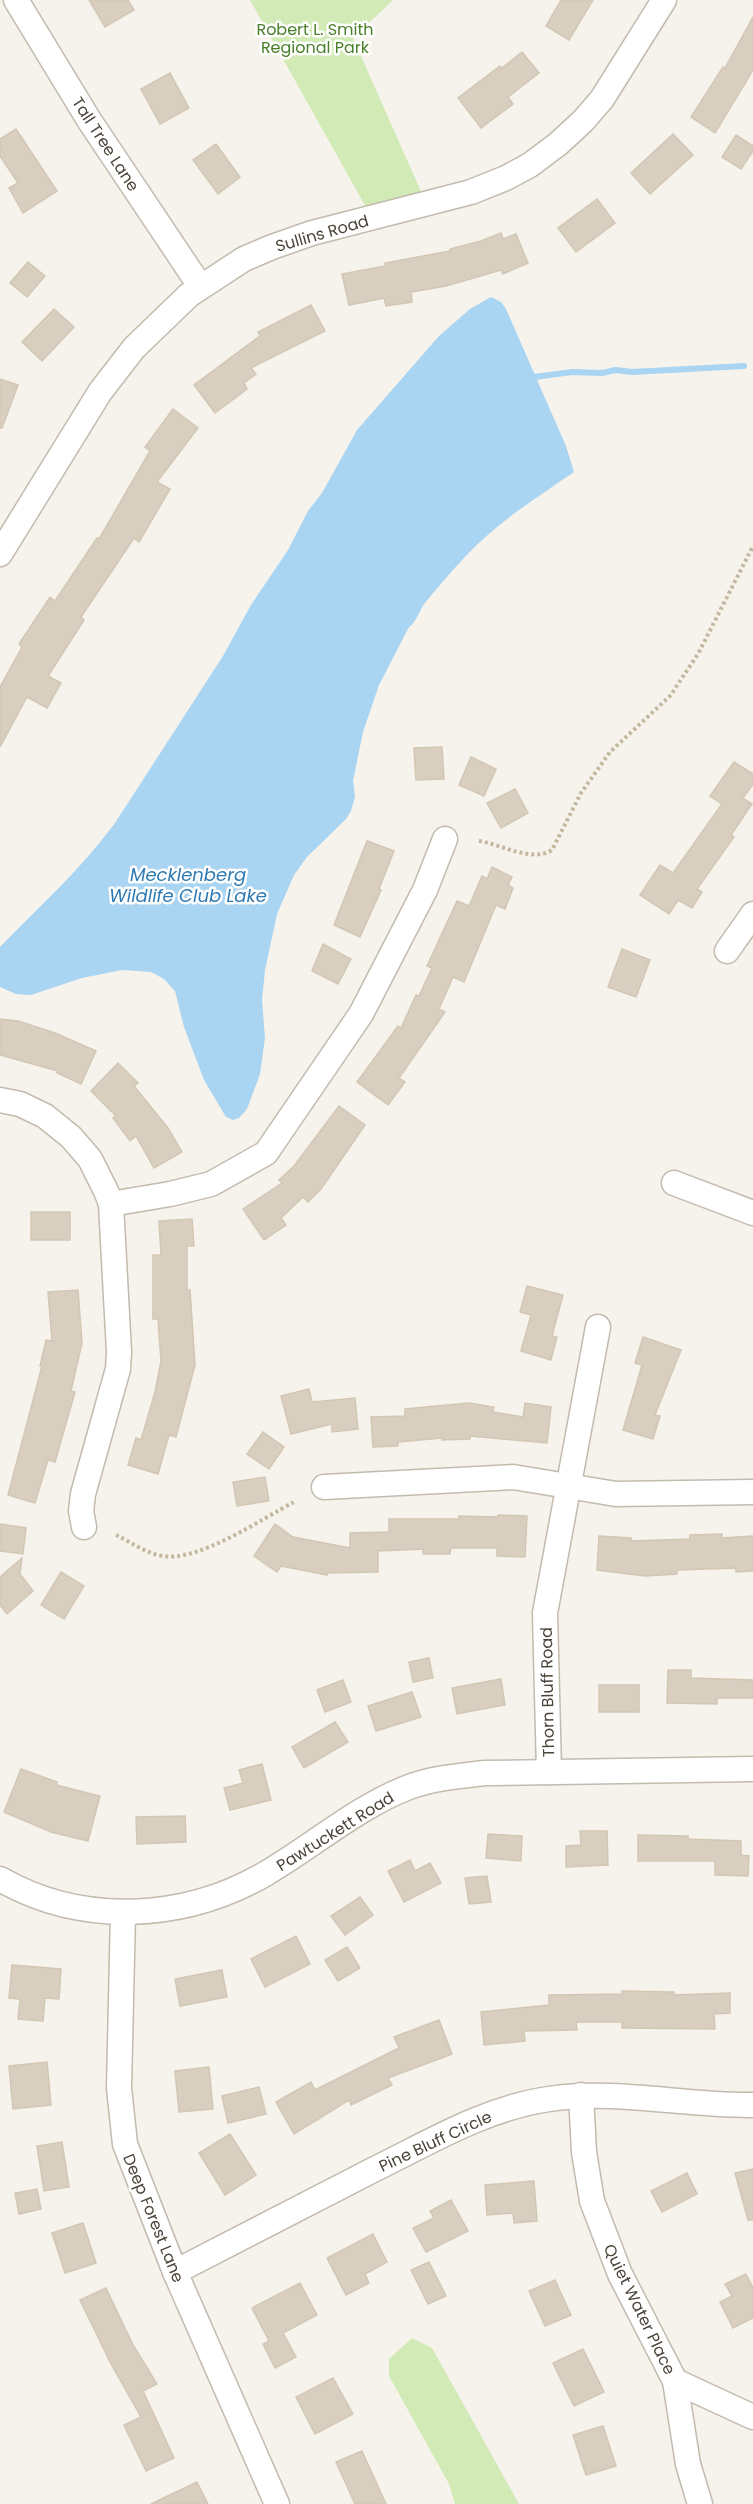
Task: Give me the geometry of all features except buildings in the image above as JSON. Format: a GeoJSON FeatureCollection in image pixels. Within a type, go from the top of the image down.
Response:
{"type":"FeatureCollection","features":[{"type":"Feature","properties":{"kind":"street","name":"Tall Tree Lane"},"geometry":{"type":"LineString","coordinates":[[16,0],[89,120],[200,286]]}},
{"type":"Feature","properties":{"kind":"street","name":"Sullins Road"},"geometry":{"type":"LineString","coordinates":[[0,554],[100,392],[134,348],[200,286],[244,259],[272,247],[312,233],[471,192],[506,178],[530,165],[558,144],[602,99],[664,0]]}},
{"type":"Feature","properties":{"kind":"street"},"geometry":{"type":"LineString","coordinates":[[111,1204],[211,1184],[266,1153],[361,1014],[425,890],[445,839]]}},
{"type":"Feature","properties":{"kind":"street"},"geometry":{"type":"LineString","coordinates":[[727,951],[753,914]]}},
{"type":"Feature","properties":{"kind":"street"},"geometry":{"type":"LineString","coordinates":[[0,1100],[20,1104],[45,1116],[71,1137],[90,1160],[111,1204],[118,1369],[84,1494],[81,1511],[84,1527]]}},
{"type":"Feature","properties":{"kind":"street"},"geometry":{"type":"LineString","coordinates":[[674,1183],[753,1213]]}},
{"type":"Feature","properties":{"kind":"street","name":"Thorn Bluff Road"},"geometry":{"type":"LineString","coordinates":[[549,1772],[545,1613],[598,1327]]}},
{"type":"Feature","properties":{"kind":"street"},"geometry":{"type":"LineString","coordinates":[[324,1487],[513,1477],[616,1494],[753,1492]]}},
{"type":"Feature","properties":{"kind":"street","name":"Pawtuckett Road"},"geometry":{"type":"LineString","coordinates":[[0,1879],[36,1896],[73,1907],[123,1913],[184,1906],[238,1889],[379,1800],[412,1786],[447,1777],[485,1773],[753,1769]]}},
{"type":"Feature","properties":{"kind":"street","name":"Deep Forest Lane"},"geometry":{"type":"LineString","coordinates":[[123,1913],[120,2001],[121,2125],[131,2163],[175,2272],[277,2504]]}},
{"type":"Feature","properties":{"kind":"street","name":"Pine Bluff Circle"},"geometry":{"type":"LineString","coordinates":[[175,2272],[474,2120],[527,2104],[581,2095],[616,2094],[753,2105]]}},
{"type":"Feature","properties":{"kind":"street","name":"Quiet Water Place"},"geometry":{"type":"LineString","coordinates":[[581,2095],[584,2152],[592,2200],[620,2274],[675,2381],[688,2464],[700,2504]]}},
{"type":"Feature","properties":{"kind":"street","name":"Quiet Water Place"},"geometry":{"type":"LineString","coordinates":[[675,2381],[753,2417]]}},
{"type":"Feature","properties":{"kind":"path"},"geometry":{"type":"LineString","coordinates":[[479,841],[522,853],[540,854],[552,850],[581,793],[610,752],[670,696],[698,654],[753,546]]}},
{"type":"Feature","properties":{"kind":"path"},"geometry":{"type":"LineString","coordinates":[[116,1535],[150,1552],[163,1556],[175,1556],[201,1551],[294,1502]]}},
{"type":"Feature","properties":{"kind":"green space","name":"Robert L. Smith Regional Park"},"geometry":{"type":"Polygon","coordinates":[[[250,0],[393,0],[353,38],[427,205],[372,218],[250,0]]]}},
{"type":"Feature","properties":{"kind":"green space"},"geometry":{"type":"Polygon","coordinates":[[[412,2338],[432,2348],[519,2504],[455,2504],[449,2484],[389,2376],[389,2359],[412,2338]]]}},
{"type":"Feature","properties":{"kind":"water","name":"Mecklenberg Wildlife Club Lake"},"geometry":{"type":"Polygon","coordinates":[[[491,297],[501,302],[506,309],[566,446],[574,472],[516,512],[476,546],[424,604],[409,627],[379,685],[363,732],[353,781],[355,797],[351,811],[346,819],[307,857],[294,875],[277,914],[265,970],[262,1000],[265,1038],[260,1074],[247,1109],[239,1118],[233,1120],[226,1117],[204,1080],[184,1027],[175,991],[164,979],[151,972],[122,970],[82,978],[31,995],[16,994],[0,987],[0,947],[74,871],[115,823],[223,656],[251,605],[288,550],[308,511],[322,493],[357,430],[439,336],[470,309],[491,297]]]}},
{"type":"Feature","properties":{"kind":"waterway"},"geometry":{"type":"LineString","coordinates":[[527,378],[572,372],[602,373],[616,370],[632,372],[744,366]]}}]}
